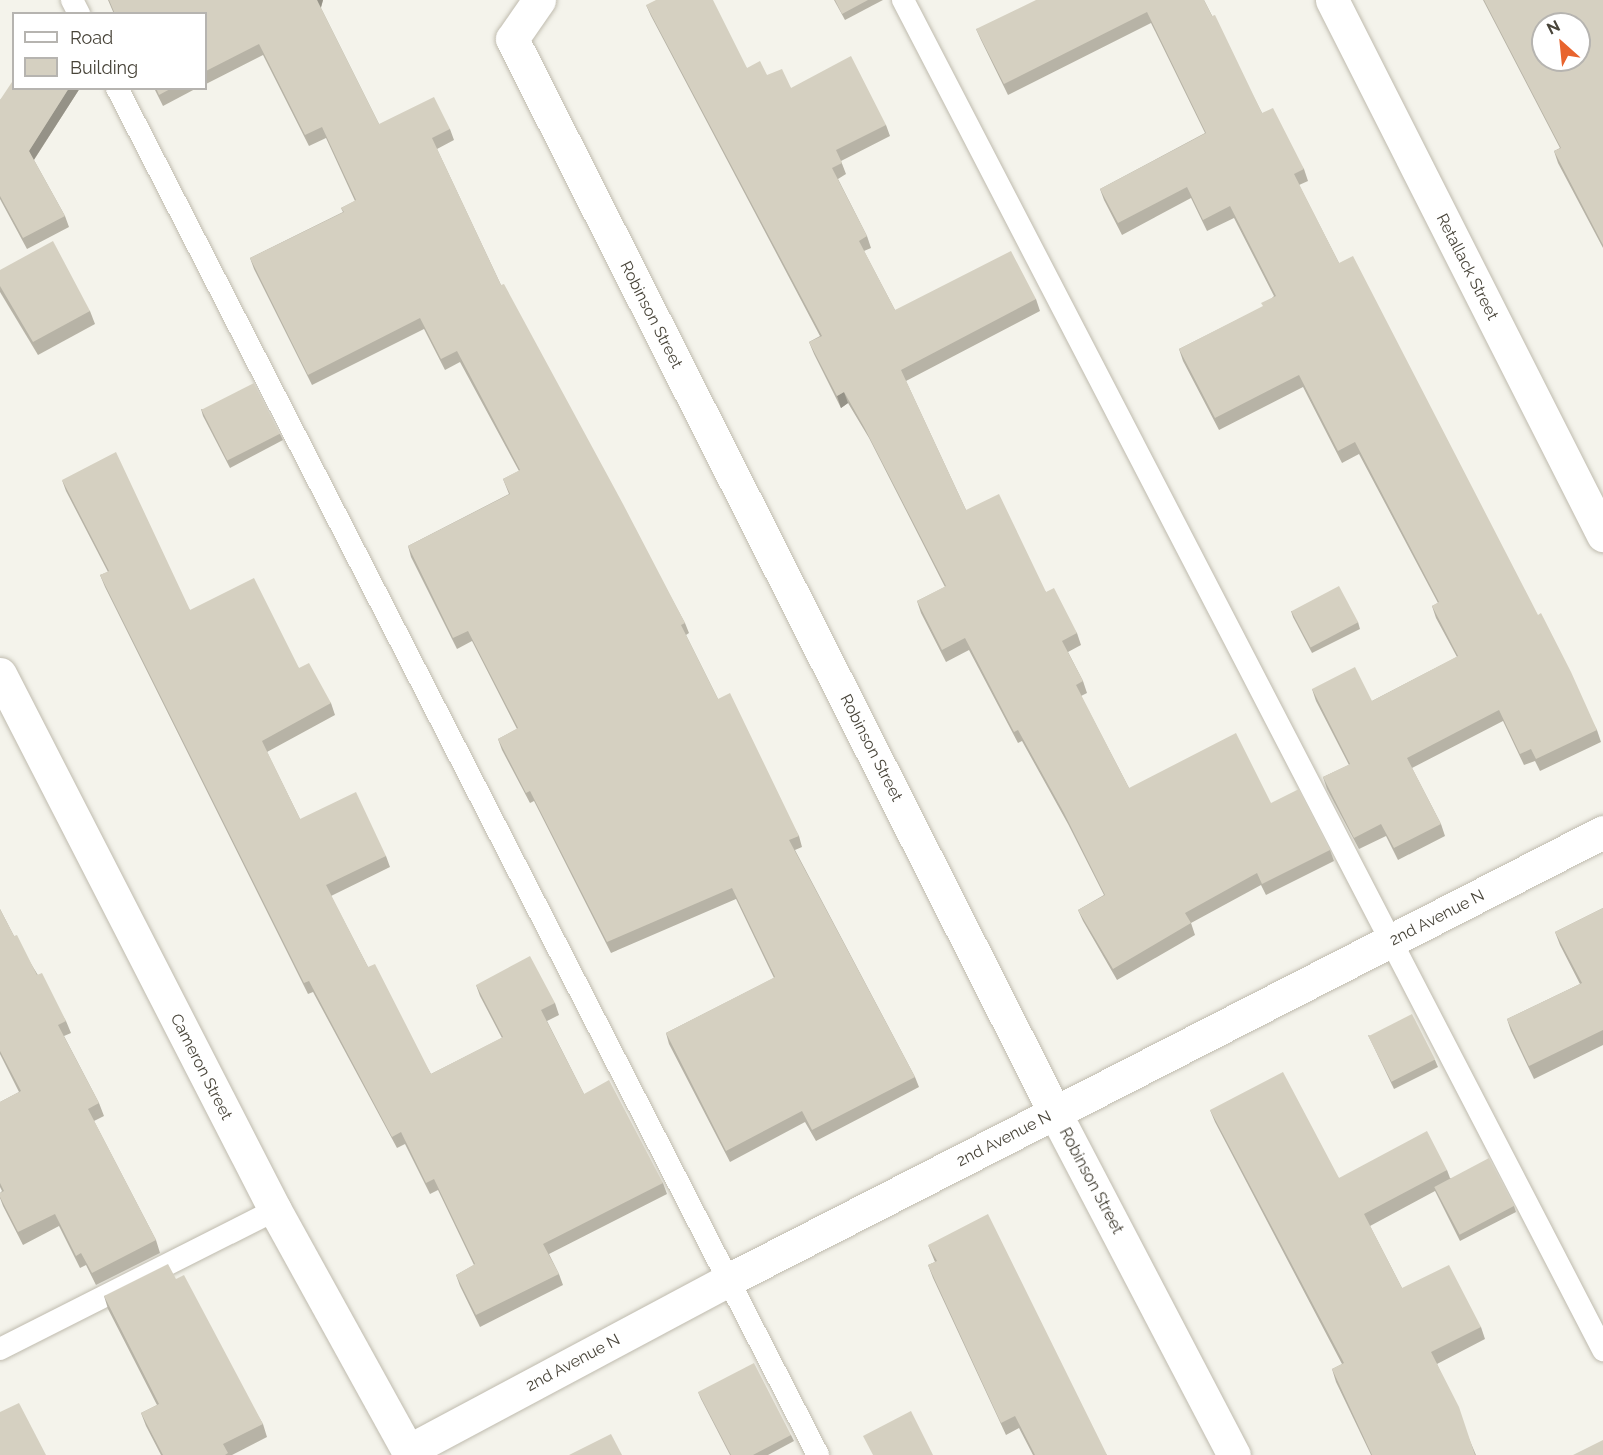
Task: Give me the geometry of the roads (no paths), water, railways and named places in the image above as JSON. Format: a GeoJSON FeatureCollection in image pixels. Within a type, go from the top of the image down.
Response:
{"type":"FeatureCollection","features":[{"type":"Feature","properties":{"kind":"street","name":"Robinson Street"},"geometry":{"type":"LineString","coordinates":[[539,0],[512,39],[1055,1113],[1234,1455]]}},
{"type":"Feature","properties":{"kind":"street","name":"Retallack Street"},"geometry":{"type":"LineString","coordinates":[[1332,0],[1603,535]]}},
{"type":"Feature","properties":{"kind":"street","name":"Cameron Street"},"geometry":{"type":"LineString","coordinates":[[0,674],[275,1210],[409,1453]]}},
{"type":"Feature","properties":{"kind":"street","name":"2nd Avenue N"},"geometry":{"type":"LineString","coordinates":[[409,1453],[728,1280],[1603,832]]}},
{"type":"Feature","properties":{"kind":"lane"},"geometry":{"type":"LineString","coordinates":[[903,0],[1603,1350]]}},
{"type":"Feature","properties":{"kind":"lane"},"geometry":{"type":"LineString","coordinates":[[118,90],[818,1455]]}},
{"type":"Feature","properties":{"kind":"lane"},"geometry":{"type":"LineString","coordinates":[[0,1349],[275,1210]]}}]}
